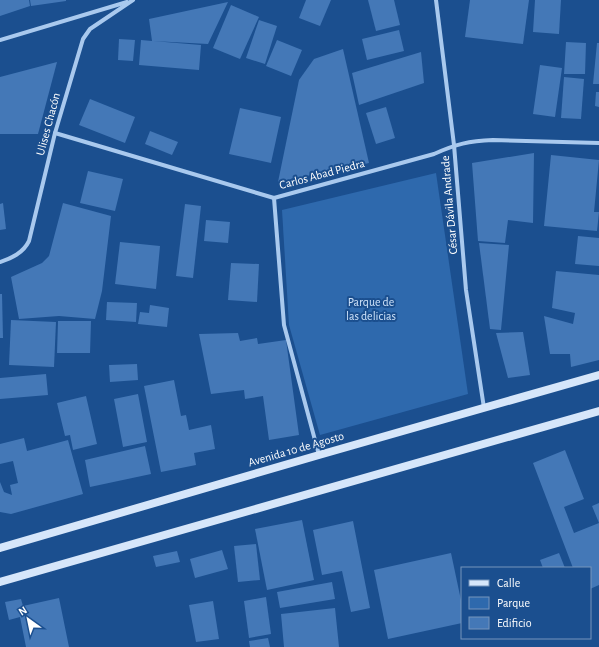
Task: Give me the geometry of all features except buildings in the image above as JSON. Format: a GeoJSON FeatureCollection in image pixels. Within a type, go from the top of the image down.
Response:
{"type":"FeatureCollection","features":[{"type":"Feature","properties":{"kind":"main road","name":"Avenida 10 de Agosto"},"geometry":{"type":"LineString","coordinates":[[0,548],[599,375]]}},
{"type":"Feature","properties":{"kind":"main road"},"geometry":{"type":"LineString","coordinates":[[0,582],[599,411]]}},
{"type":"Feature","properties":{"kind":"street"},"geometry":{"type":"LineString","coordinates":[[0,40],[133,0]]}},
{"type":"Feature","properties":{"kind":"street","name":"Ulises Chacón"},"geometry":{"type":"LineString","coordinates":[[0,262],[18,254],[26,247],[29,241],[55,133],[86,34],[90,29],[133,0]]}},
{"type":"Feature","properties":{"kind":"street","name":"César Dávila Andrade"},"geometry":{"type":"LineString","coordinates":[[436,0],[454,145],[466,290],[484,408]]}},
{"type":"Feature","properties":{"kind":"street","name":"Carlos Abad Piedra"},"geometry":{"type":"LineString","coordinates":[[55,133],[274,198],[434,154],[454,145],[476,141],[493,140],[599,143]]}},
{"type":"Feature","properties":{"kind":"street"},"geometry":{"type":"LineString","coordinates":[[274,198],[284,325],[319,455]]}},
{"type":"Feature","properties":{"kind":"green space","name":"Parque de las delicias"},"geometry":{"type":"Polygon","coordinates":[[[436,173],[468,394],[320,435],[289,325],[282,210],[436,173]]]}}]}
